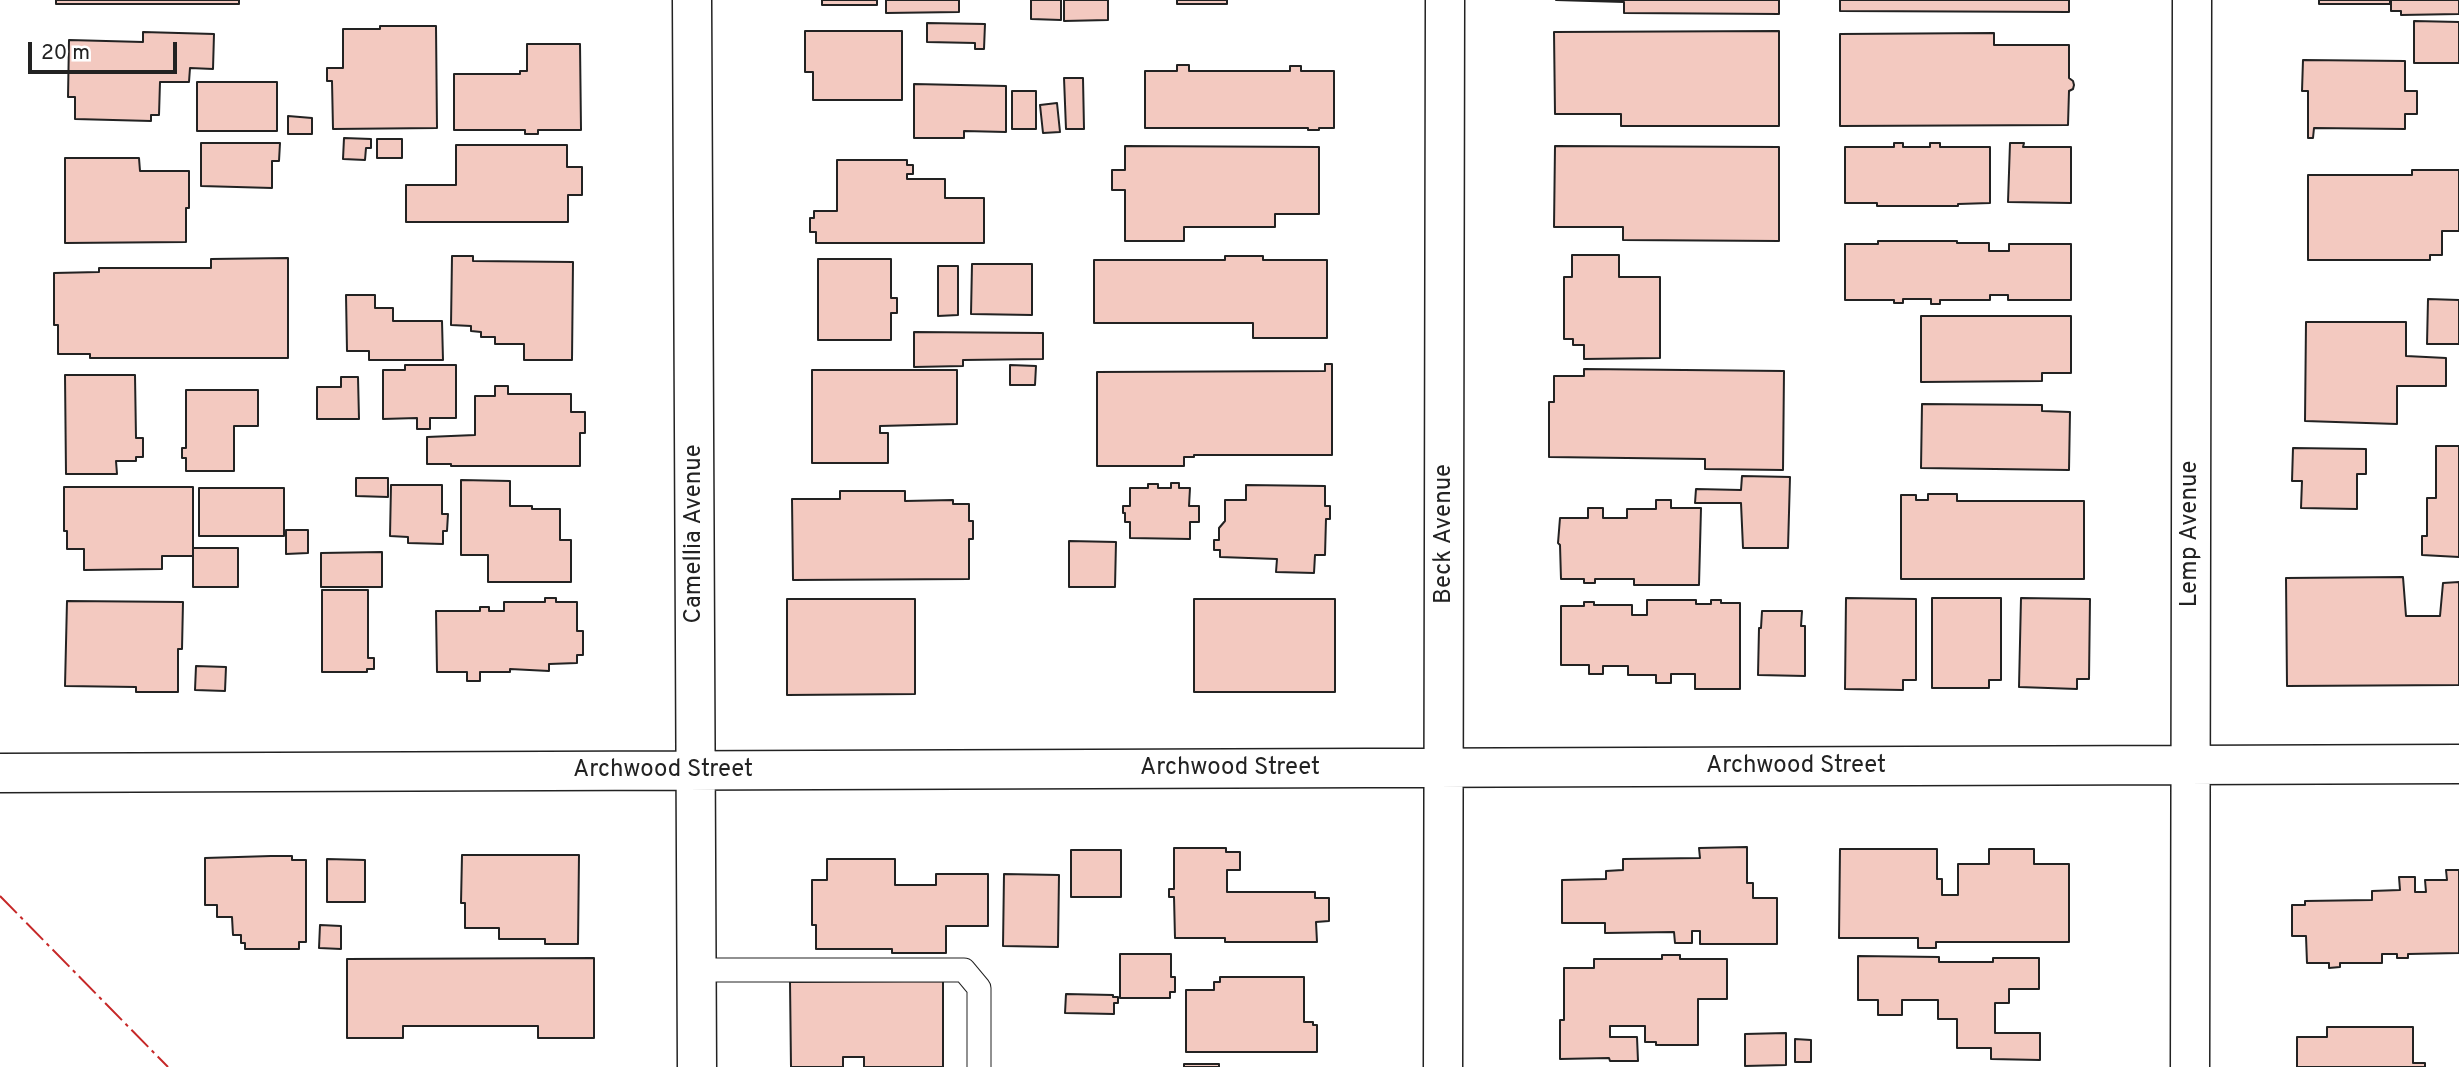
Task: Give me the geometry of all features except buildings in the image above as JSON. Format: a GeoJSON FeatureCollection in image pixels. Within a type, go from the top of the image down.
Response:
{"type":"FeatureCollection","features":[{"type":"Feature","properties":{"kind":"street","name":"Camellia Avenue"},"geometry":{"type":"LineString","coordinates":[[692,0],[697,1067]]}},
{"type":"Feature","properties":{"kind":"street","name":"Beck Avenue"},"geometry":{"type":"LineString","coordinates":[[1443,1067],[1445,0]]}},
{"type":"Feature","properties":{"kind":"street","name":"Lemp Avenue"},"geometry":{"type":"LineString","coordinates":[[2190,1067],[2192,0]]}},
{"type":"Feature","properties":{"kind":"street","name":"Archwood Street"},"geometry":{"type":"LineString","coordinates":[[0,773],[2459,764]]}},
{"type":"Feature","properties":{"kind":"lane"},"geometry":{"type":"LineString","coordinates":[[698,970],[964,970],[979,988],[979,1067]]}},
{"type":"Feature","properties":{"kind":"power"},"geometry":{"type":"LineString","coordinates":[[0,896],[168,1067]]}}]}
